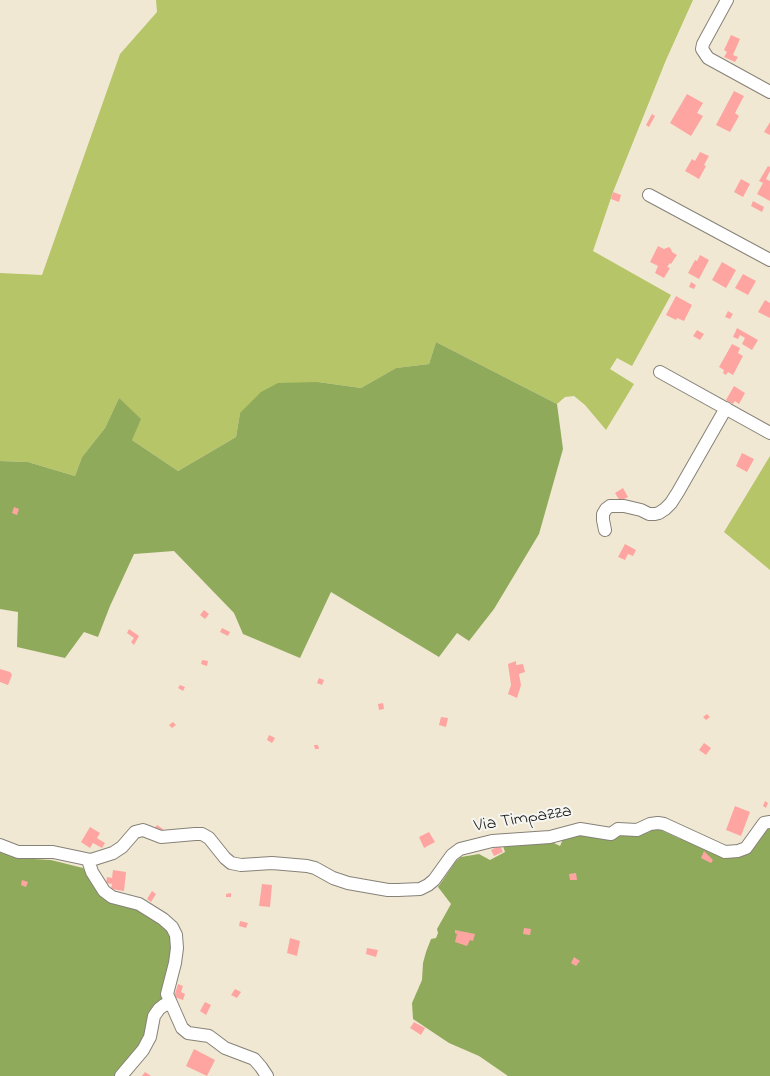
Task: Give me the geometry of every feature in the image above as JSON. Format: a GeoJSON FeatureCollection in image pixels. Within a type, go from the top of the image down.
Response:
{"type":"FeatureCollection","features":[{"type":"Feature","properties":{"kind":"street"},"geometry":{"type":"LineString","coordinates":[[727,0],[703,44],[702,49],[708,58],[770,92]]}},
{"type":"Feature","properties":{"kind":"street"},"geometry":{"type":"LineString","coordinates":[[649,195],[770,260]]}},
{"type":"Feature","properties":{"kind":"street"},"geometry":{"type":"LineString","coordinates":[[660,372],[770,433]]}},
{"type":"Feature","properties":{"kind":"street"},"geometry":{"type":"LineString","coordinates":[[605,530],[603,514],[610,506],[624,506],[654,514],[659,513],[672,503],[726,408]]}},
{"type":"Feature","properties":{"kind":"street","name":"Via Timpazza"},"geometry":{"type":"LineString","coordinates":[[0,845],[18,852],[53,852],[91,860],[113,853],[122,847],[135,832],[142,830],[161,837],[202,834],[209,838],[226,858],[240,865],[272,863],[307,866],[315,868],[333,878],[348,883],[388,890],[398,890],[420,888],[428,885],[434,880],[452,855],[460,849],[492,841],[550,837],[580,829],[610,834],[618,829],[637,830],[650,824],[658,823],[664,824],[725,852],[738,851],[746,848],[764,823],[770,822]]}},
{"type":"Feature","properties":{"kind":"street"},"geometry":{"type":"LineString","coordinates":[[88,860],[92,872],[104,891],[112,897],[143,906],[163,918],[172,926],[176,935],[177,948],[175,963],[167,994],[170,1004],[182,1028],[188,1033],[209,1036],[225,1048],[254,1059],[267,1076]]}},
{"type":"Feature","properties":{"kind":"street"},"geometry":{"type":"LineString","coordinates":[[121,1076],[143,1050],[150,1037],[154,1016],[164,1005],[170,1004]]}},
{"type":"Feature","properties":{"kind":"green space"},"geometry":{"type":"Polygon","coordinates":[[[156,0],[693,0],[666,60],[613,192],[593,251],[671,295],[632,366],[617,358],[610,369],[634,384],[606,430],[585,405],[574,396],[565,397],[557,404],[436,342],[429,364],[396,368],[361,388],[318,382],[240,413],[236,437],[178,471],[132,440],[119,398],[105,428],[82,457],[75,476],[28,462],[0,461],[0,273],[42,275],[120,54],[157,12],[156,0]]]}},
{"type":"Feature","properties":{"kind":"green space"},"geometry":{"type":"Polygon","coordinates":[[[436,342],[557,404],[563,449],[539,534],[494,609],[469,641],[457,633],[439,657],[331,592],[300,658],[243,634],[234,613],[174,551],[134,554],[110,606],[98,637],[84,632],[65,658],[17,647],[18,612],[0,609],[0,461],[28,462],[75,476],[82,457],[105,428],[119,398],[141,419],[132,440],[178,471],[236,437],[240,413],[261,392],[278,383],[318,382],[361,388],[396,368],[429,364],[436,342]]]}},
{"type":"Feature","properties":{"kind":"green space"},"geometry":{"type":"Polygon","coordinates":[[[770,456],[770,570],[724,532],[770,456]]]}},
{"type":"Feature","properties":{"kind":"green space"},"geometry":{"type":"Polygon","coordinates":[[[653,828],[678,838],[694,842],[726,858],[741,856],[765,829],[770,828],[770,1076],[508,1076],[479,1056],[449,1043],[413,1019],[412,1003],[422,980],[423,963],[426,952],[431,939],[436,938],[438,933],[437,929],[451,904],[438,887],[456,861],[461,857],[479,854],[490,860],[505,852],[502,843],[550,841],[560,846],[563,839],[578,833],[653,828]]]}},
{"type":"Feature","properties":{"kind":"green space"},"geometry":{"type":"Polygon","coordinates":[[[0,852],[17,858],[51,860],[83,868],[105,899],[138,909],[168,929],[171,939],[172,963],[163,1000],[144,1041],[117,1076],[0,1076],[0,852]]]}},
{"type":"Feature","properties":{"kind":"building"},"geometry":{"type":"Polygon","coordinates":[[[731,35],[740,39],[733,55],[738,57],[735,62],[724,57],[727,52],[724,50],[731,35]]]}},
{"type":"Feature","properties":{"kind":"building"},"geometry":{"type":"Polygon","coordinates":[[[734,91],[744,96],[735,113],[739,116],[730,132],[716,125],[734,91]]]}},
{"type":"Feature","properties":{"kind":"building"},"geometry":{"type":"Polygon","coordinates":[[[687,94],[703,103],[697,113],[703,116],[691,136],[670,123],[687,94]]]}},
{"type":"Feature","properties":{"kind":"building"},"geometry":{"type":"Polygon","coordinates":[[[652,114],[655,116],[649,127],[646,125],[652,114]]]}},
{"type":"Feature","properties":{"kind":"building"},"geometry":{"type":"Polygon","coordinates":[[[770,122],[770,135],[764,132],[770,122]]]}},
{"type":"Feature","properties":{"kind":"building"},"geometry":{"type":"Polygon","coordinates":[[[700,152],[709,156],[704,165],[706,166],[699,179],[685,171],[692,159],[695,161],[700,152]]]}},
{"type":"Feature","properties":{"kind":"building"},"geometry":{"type":"Polygon","coordinates":[[[768,166],[770,167],[770,171],[766,179],[770,181],[770,201],[757,194],[763,183],[759,181],[768,166]]]}},
{"type":"Feature","properties":{"kind":"building"},"geometry":{"type":"Polygon","coordinates":[[[741,179],[750,184],[743,197],[734,192],[741,179]]]}},
{"type":"Feature","properties":{"kind":"building"},"geometry":{"type":"Polygon","coordinates":[[[613,192],[621,195],[619,202],[611,199],[613,192]]]}},
{"type":"Feature","properties":{"kind":"building"},"geometry":{"type":"Polygon","coordinates":[[[753,201],[764,207],[762,212],[751,206],[753,201]]]}},
{"type":"Feature","properties":{"kind":"building"},"geometry":{"type":"Polygon","coordinates":[[[658,246],[664,249],[669,247],[672,252],[677,255],[667,267],[670,268],[664,278],[655,273],[658,266],[650,262],[658,246]]]}},
{"type":"Feature","properties":{"kind":"building"},"geometry":{"type":"Polygon","coordinates":[[[700,255],[709,260],[699,279],[688,273],[695,260],[697,261],[700,255]]]}},
{"type":"Feature","properties":{"kind":"building"},"geometry":{"type":"Polygon","coordinates":[[[722,262],[736,270],[726,288],[712,280],[722,262]]]}},
{"type":"Feature","properties":{"kind":"building"},"geometry":{"type":"Polygon","coordinates":[[[743,274],[756,281],[748,295],[735,288],[743,274]]]}},
{"type":"Feature","properties":{"kind":"building"},"geometry":{"type":"Polygon","coordinates":[[[691,282],[696,285],[694,289],[689,287],[691,282]]]}},
{"type":"Feature","properties":{"kind":"building"},"geometry":{"type":"Polygon","coordinates":[[[676,296],[692,305],[684,321],[677,318],[676,320],[666,315],[676,296]]]}},
{"type":"Feature","properties":{"kind":"building"},"geometry":{"type":"Polygon","coordinates":[[[765,300],[770,303],[770,318],[758,312],[765,300]]]}},
{"type":"Feature","properties":{"kind":"building"},"geometry":{"type":"Polygon","coordinates":[[[728,311],[733,314],[730,319],[725,317],[728,311]]]}},
{"type":"Feature","properties":{"kind":"building"},"geometry":{"type":"Polygon","coordinates":[[[737,328],[758,340],[752,350],[742,344],[745,338],[740,335],[738,339],[733,337],[737,328]]]}},
{"type":"Feature","properties":{"kind":"building"},"geometry":{"type":"Polygon","coordinates":[[[697,330],[704,334],[700,340],[693,336],[697,330]]]}},
{"type":"Feature","properties":{"kind":"building"},"geometry":{"type":"Polygon","coordinates":[[[732,344],[740,348],[738,353],[743,356],[733,375],[728,372],[726,375],[723,373],[724,370],[719,367],[732,344]]]}},
{"type":"Feature","properties":{"kind":"building"},"geometry":{"type":"Polygon","coordinates":[[[734,386],[745,393],[739,404],[735,401],[733,404],[726,400],[734,386]]]}},
{"type":"Feature","properties":{"kind":"building"},"geometry":{"type":"Polygon","coordinates":[[[742,453],[754,459],[747,472],[736,466],[742,453]]]}},
{"type":"Feature","properties":{"kind":"building"},"geometry":{"type":"Polygon","coordinates":[[[623,488],[628,497],[620,501],[615,493],[623,488]]]}},
{"type":"Feature","properties":{"kind":"building"},"geometry":{"type":"Polygon","coordinates":[[[14,507],[19,509],[17,515],[12,513],[14,507]]]}},
{"type":"Feature","properties":{"kind":"building"},"geometry":{"type":"Polygon","coordinates":[[[625,544],[636,550],[633,556],[628,554],[625,560],[618,557],[625,544]]]}},
{"type":"Feature","properties":{"kind":"building"},"geometry":{"type":"Polygon","coordinates":[[[204,610],[209,614],[205,619],[200,615],[204,610]]]}},
{"type":"Feature","properties":{"kind":"building"},"geometry":{"type":"Polygon","coordinates":[[[222,628],[230,632],[228,636],[220,632],[222,628]]]}},
{"type":"Feature","properties":{"kind":"building"},"geometry":{"type":"Polygon","coordinates":[[[129,629],[139,636],[134,645],[131,642],[134,638],[127,633],[129,629]]]}},
{"type":"Feature","properties":{"kind":"building"},"geometry":{"type":"Polygon","coordinates":[[[202,660],[208,661],[207,666],[201,664],[202,660]]]}},
{"type":"Feature","properties":{"kind":"building"},"geometry":{"type":"Polygon","coordinates":[[[516,661],[516,665],[523,664],[525,672],[519,674],[521,685],[517,698],[508,694],[511,685],[508,664],[516,661]]]}},
{"type":"Feature","properties":{"kind":"building"},"geometry":{"type":"Polygon","coordinates":[[[0,669],[10,672],[12,675],[8,685],[0,682],[0,669]]]}},
{"type":"Feature","properties":{"kind":"building"},"geometry":{"type":"Polygon","coordinates":[[[319,678],[324,680],[322,685],[317,683],[319,678]]]}},
{"type":"Feature","properties":{"kind":"building"},"geometry":{"type":"Polygon","coordinates":[[[180,685],[185,687],[183,691],[178,688],[180,685]]]}},
{"type":"Feature","properties":{"kind":"building"},"geometry":{"type":"Polygon","coordinates":[[[383,703],[384,709],[379,710],[378,704],[383,703]]]}},
{"type":"Feature","properties":{"kind":"building"},"geometry":{"type":"Polygon","coordinates":[[[707,714],[710,717],[706,720],[703,717],[707,714]]]}},
{"type":"Feature","properties":{"kind":"building"},"geometry":{"type":"Polygon","coordinates":[[[441,717],[448,718],[446,727],[439,725],[441,717]]]}},
{"type":"Feature","properties":{"kind":"building"},"geometry":{"type":"Polygon","coordinates":[[[173,722],[176,725],[172,728],[169,725],[173,722]]]}},
{"type":"Feature","properties":{"kind":"building"},"geometry":{"type":"Polygon","coordinates":[[[269,735],[275,738],[272,743],[267,740],[269,735]]]}},
{"type":"Feature","properties":{"kind":"building"},"geometry":{"type":"Polygon","coordinates":[[[704,743],[711,748],[706,755],[699,750],[704,743]]]}},
{"type":"Feature","properties":{"kind":"building"},"geometry":{"type":"Polygon","coordinates":[[[314,745],[318,745],[319,749],[315,749],[314,745]]]}},
{"type":"Feature","properties":{"kind":"building"},"geometry":{"type":"Polygon","coordinates":[[[765,801],[768,803],[766,808],[763,806],[765,801]]]}},
{"type":"Feature","properties":{"kind":"building"},"geometry":{"type":"Polygon","coordinates":[[[735,806],[750,812],[741,836],[726,830],[735,806]]]}},
{"type":"Feature","properties":{"kind":"building"},"geometry":{"type":"Polygon","coordinates":[[[157,825],[163,829],[160,833],[154,829],[157,825]]]}},
{"type":"Feature","properties":{"kind":"building"},"geometry":{"type":"Polygon","coordinates":[[[90,827],[100,833],[97,838],[105,843],[102,848],[93,843],[90,848],[81,842],[90,827]]]}},
{"type":"Feature","properties":{"kind":"building"},"geometry":{"type":"Polygon","coordinates":[[[429,832],[435,842],[424,848],[419,837],[429,832]]]}},
{"type":"Feature","properties":{"kind":"building"},"geometry":{"type":"Polygon","coordinates":[[[500,845],[503,852],[494,856],[491,850],[500,845]]]}},
{"type":"Feature","properties":{"kind":"building"},"geometry":{"type":"Polygon","coordinates":[[[704,851],[713,860],[711,863],[701,858],[704,851]]]}},
{"type":"Feature","properties":{"kind":"building"},"geometry":{"type":"Polygon","coordinates":[[[113,870],[126,872],[124,891],[111,889],[112,884],[106,883],[107,877],[112,878],[113,870]]]}},
{"type":"Feature","properties":{"kind":"building"},"geometry":{"type":"Polygon","coordinates":[[[576,873],[577,880],[570,880],[569,874],[576,873]]]}},
{"type":"Feature","properties":{"kind":"building"},"geometry":{"type":"Polygon","coordinates":[[[22,880],[28,882],[26,887],[21,885],[22,880]]]}},
{"type":"Feature","properties":{"kind":"building"},"geometry":{"type":"Polygon","coordinates":[[[262,884],[272,885],[270,907],[259,906],[262,884]]]}},
{"type":"Feature","properties":{"kind":"building"},"geometry":{"type":"Polygon","coordinates":[[[152,891],[156,894],[151,902],[147,899],[152,891]]]}},
{"type":"Feature","properties":{"kind":"building"},"geometry":{"type":"Polygon","coordinates":[[[231,893],[231,897],[226,897],[226,894],[231,893]]]}},
{"type":"Feature","properties":{"kind":"building"},"geometry":{"type":"Polygon","coordinates":[[[240,921],[248,923],[246,928],[239,926],[240,921]]]}},
{"type":"Feature","properties":{"kind":"building"},"geometry":{"type":"Polygon","coordinates":[[[524,928],[531,929],[530,935],[523,934],[524,928]]]}},
{"type":"Feature","properties":{"kind":"building"},"geometry":{"type":"Polygon","coordinates":[[[455,930],[475,934],[473,941],[470,940],[467,946],[455,942],[457,934],[455,933],[455,930]]]}},
{"type":"Feature","properties":{"kind":"building"},"geometry":{"type":"Polygon","coordinates":[[[290,938],[300,941],[297,956],[287,953],[290,938]]]}},
{"type":"Feature","properties":{"kind":"building"},"geometry":{"type":"Polygon","coordinates":[[[367,948],[378,950],[376,957],[366,954],[367,948]]]}},
{"type":"Feature","properties":{"kind":"building"},"geometry":{"type":"Polygon","coordinates":[[[574,957],[580,961],[576,966],[571,963],[574,957]]]}},
{"type":"Feature","properties":{"kind":"building"},"geometry":{"type":"Polygon","coordinates":[[[178,984],[183,986],[181,992],[185,994],[183,1000],[174,997],[178,984]]]}},
{"type":"Feature","properties":{"kind":"building"},"geometry":{"type":"Polygon","coordinates":[[[235,989],[241,992],[237,998],[231,995],[235,989]]]}},
{"type":"Feature","properties":{"kind":"building"},"geometry":{"type":"Polygon","coordinates":[[[205,1002],[211,1005],[206,1015],[200,1011],[205,1002]]]}},
{"type":"Feature","properties":{"kind":"building"},"geometry":{"type":"Polygon","coordinates":[[[414,1022],[425,1028],[421,1035],[410,1028],[414,1022]]]}},
{"type":"Feature","properties":{"kind":"building"},"geometry":{"type":"Polygon","coordinates":[[[194,1049],[215,1060],[207,1076],[186,1066],[194,1049]]]}},
{"type":"Feature","properties":{"kind":"building"},"geometry":{"type":"Polygon","coordinates":[[[145,1072],[151,1076],[142,1076],[145,1072]]]}}]}
